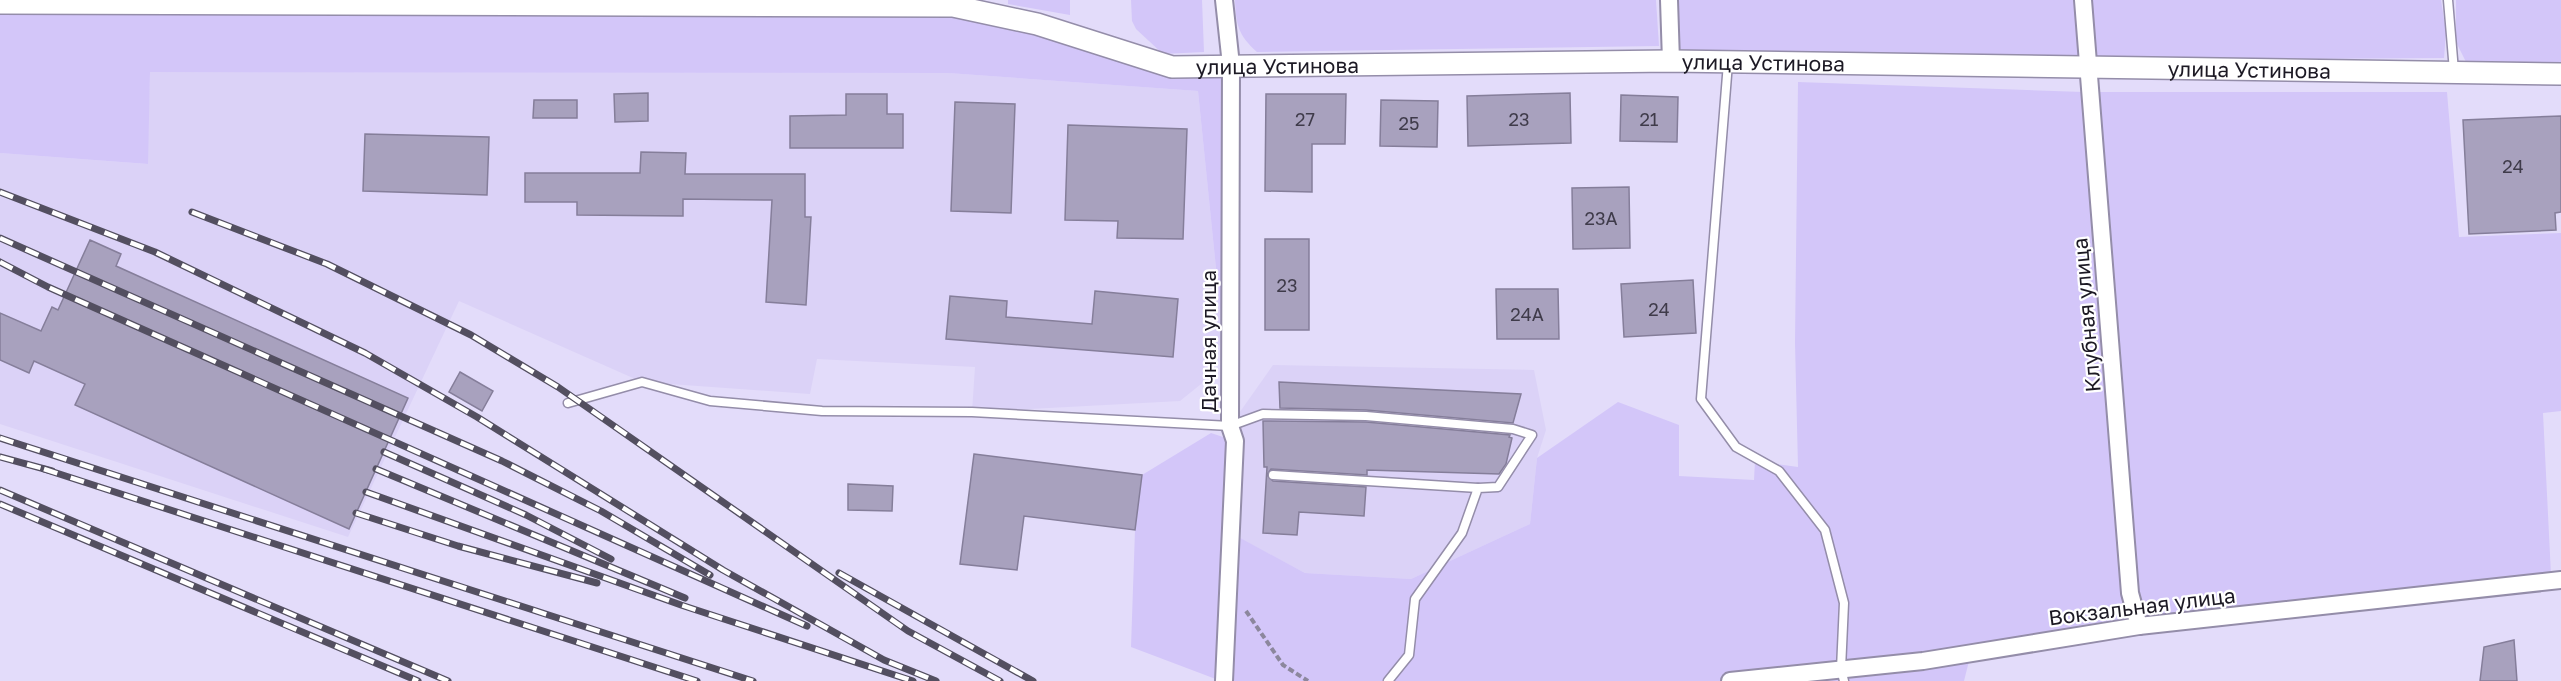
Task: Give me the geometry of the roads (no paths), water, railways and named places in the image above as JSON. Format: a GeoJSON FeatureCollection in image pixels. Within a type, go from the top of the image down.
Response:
{"type":"FeatureCollection","features":[{"type":"Feature","properties":{"kind":"street","name":"Дачная улица"},"geometry":{"type":"LineString","coordinates":[[1224,0],[1231,64],[1230,426],[1235,441],[1224,681]]}},
{"type":"Feature","properties":{"kind":"street"},"geometry":{"type":"LineString","coordinates":[[1669,0],[1671,61]]}},
{"type":"Feature","properties":{"kind":"street","name":"Клубная улица"},"geometry":{"type":"LineString","coordinates":[[2083,0],[2130,593],[2139,626]]}},
{"type":"Feature","properties":{"kind":"street","name":"улица Устинова"},"geometry":{"type":"LineString","coordinates":[[0,3],[713,3],[953,6],[1037,24],[1172,67],[1231,64],[1671,61],[2561,74]]}},
{"type":"Feature","properties":{"kind":"street","name":"Вокзальная улица"},"geometry":{"type":"LineString","coordinates":[[1730,681],[1843,675],[2139,626],[2561,580]]}},
{"type":"Feature","properties":{"kind":"lane"},"geometry":{"type":"LineString","coordinates":[[2448,0],[2454,71]]}},
{"type":"Feature","properties":{"kind":"lane"},"geometry":{"type":"LineString","coordinates":[[1728,62],[1701,399],[1736,447],[1779,471],[1825,530],[1844,603],[1843,675]]}},
{"type":"Feature","properties":{"kind":"lane"},"geometry":{"type":"LineString","coordinates":[[568,403],[642,382],[710,401],[822,411],[972,412],[1230,426],[1263,414],[1366,416],[1513,429],[1532,435],[1498,487],[1478,488],[1273,475]]}},
{"type":"Feature","properties":{"kind":"lane"},"geometry":{"type":"LineString","coordinates":[[1388,681],[1409,655],[1415,598],[1462,533],[1478,488]]}},
{"type":"Feature","properties":{"kind":"railway"},"geometry":{"type":"LineString","coordinates":[[0,192],[155,252],[365,353],[477,417],[723,570],[884,660],[936,681]]}},
{"type":"Feature","properties":{"kind":"railway"},"geometry":{"type":"LineString","coordinates":[[192,212],[327,264],[471,335],[558,387],[908,631],[1000,681]]}},
{"type":"Feature","properties":{"kind":"railway"},"geometry":{"type":"LineString","coordinates":[[0,238],[502,461],[601,511],[710,575]]}},
{"type":"Feature","properties":{"kind":"railway"},"geometry":{"type":"LineString","coordinates":[[0,262],[48,287],[807,626]]}},
{"type":"Feature","properties":{"kind":"railway"},"geometry":{"type":"LineString","coordinates":[[0,438],[753,681]]}},
{"type":"Feature","properties":{"kind":"railway"},"geometry":{"type":"LineString","coordinates":[[384,452],[526,515],[611,559]]}},
{"type":"Feature","properties":{"kind":"railway"},"geometry":{"type":"LineString","coordinates":[[0,457],[52,471]]}},
{"type":"Feature","properties":{"kind":"railway"},"geometry":{"type":"LineString","coordinates":[[44,469],[697,681]]}},
{"type":"Feature","properties":{"kind":"railway"},"geometry":{"type":"LineString","coordinates":[[376,469],[685,598]]}},
{"type":"Feature","properties":{"kind":"railway"},"geometry":{"type":"LineString","coordinates":[[0,490],[448,681]]}},
{"type":"Feature","properties":{"kind":"railway"},"geometry":{"type":"LineString","coordinates":[[366,492],[681,605],[913,681]]}},
{"type":"Feature","properties":{"kind":"railway"},"geometry":{"type":"LineString","coordinates":[[0,504],[418,681]]}},
{"type":"Feature","properties":{"kind":"railway"},"geometry":{"type":"LineString","coordinates":[[356,513],[458,546],[597,583]]}},
{"type":"Feature","properties":{"kind":"railway"},"geometry":{"type":"LineString","coordinates":[[839,573],[1033,681]]}}]}
